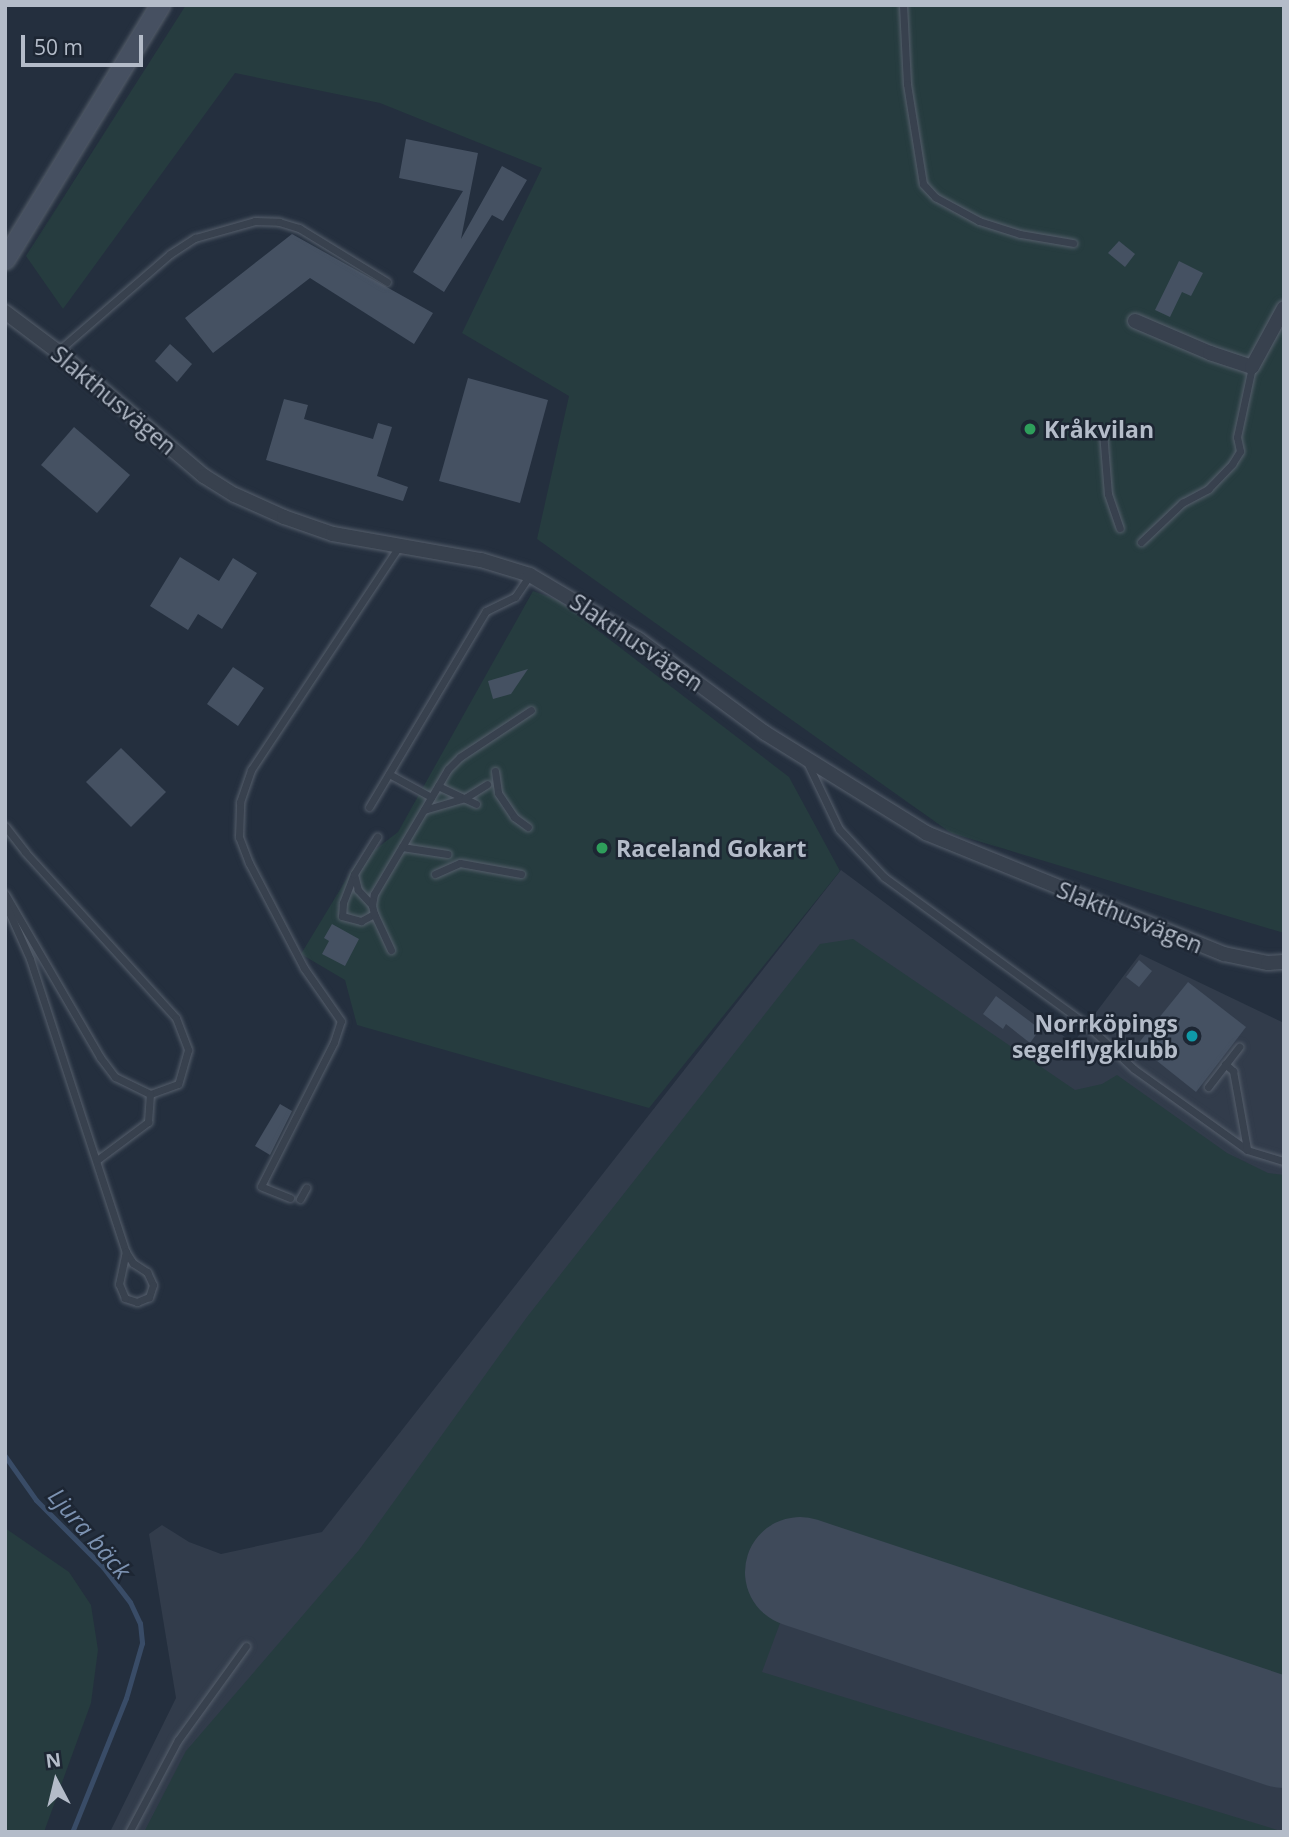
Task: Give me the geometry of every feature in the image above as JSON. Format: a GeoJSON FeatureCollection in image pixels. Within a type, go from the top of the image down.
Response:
{"type":"FeatureCollection","features":[{"type":"Feature","properties":{"kind":"main road"},"geometry":{"type":"LineString","coordinates":[[5,259],[160,5]]}},
{"type":"Feature","properties":{"kind":"street"},"geometry":{"type":"LineString","coordinates":[[1135,321],[1210,353],[1252,367],[1284,308]]}},
{"type":"Feature","properties":{"kind":"street","name":"Slakthusvägen"},"geometry":{"type":"LineString","coordinates":[[5,312],[57,351],[194,468],[235,495],[284,517],[333,534],[481,560],[530,575],[638,639],[765,733],[926,833],[1026,876],[1224,954],[1268,962],[1284,962]]}},
{"type":"Feature","properties":{"kind":"lane"},"geometry":{"type":"LineString","coordinates":[[903,5],[906,84],[923,184],[935,197],[979,221],[1020,234],[1073,243]]}},
{"type":"Feature","properties":{"kind":"lane"},"geometry":{"type":"LineString","coordinates":[[57,351],[170,254],[195,238],[244,223],[279,222],[299,228],[387,282]]}},
{"type":"Feature","properties":{"kind":"lane"},"geometry":{"type":"LineString","coordinates":[[1141,542],[1182,503],[1208,489],[1236,458],[1240,451],[1237,437],[1248,373],[1252,367]]}},
{"type":"Feature","properties":{"kind":"lane"},"geometry":{"type":"LineString","coordinates":[[1103,432],[1108,494],[1120,528]]}},
{"type":"Feature","properties":{"kind":"lane"},"geometry":{"type":"LineString","coordinates":[[290,1198],[261,1186],[334,1042],[341,1021],[304,968],[249,863],[239,837],[240,802],[251,770],[398,546]]}},
{"type":"Feature","properties":{"kind":"lane"},"geometry":{"type":"LineString","coordinates":[[369,807],[486,611],[515,597],[530,575]]}},
{"type":"Feature","properties":{"kind":"lane"},"geometry":{"type":"LineString","coordinates":[[391,950],[374,914],[374,894],[431,797],[460,757],[531,710]]}},
{"type":"Feature","properties":{"kind":"lane"},"geometry":{"type":"LineString","coordinates":[[806,758],[838,829],[884,877],[1087,1025],[1134,1069],[1248,1150],[1284,1161]]}},
{"type":"Feature","properties":{"kind":"lane"},"geometry":{"type":"LineString","coordinates":[[495,771],[498,793],[514,817],[528,827]]}},
{"type":"Feature","properties":{"kind":"lane"},"geometry":{"type":"LineString","coordinates":[[389,774],[431,797]]}},
{"type":"Feature","properties":{"kind":"lane"},"geometry":{"type":"LineString","coordinates":[[424,810],[465,798],[487,784]]}},
{"type":"Feature","properties":{"kind":"lane"},"geometry":{"type":"LineString","coordinates":[[438,786],[476,804]]}},
{"type":"Feature","properties":{"kind":"lane"},"geometry":{"type":"LineString","coordinates":[[5,826],[24,852],[176,1018],[188,1050],[178,1084],[150,1094],[115,1077],[5,894]]}},
{"type":"Feature","properties":{"kind":"lane"},"geometry":{"type":"LineString","coordinates":[[374,914],[361,921],[342,916],[343,904],[354,874],[377,837]]}},
{"type":"Feature","properties":{"kind":"lane"},"geometry":{"type":"LineString","coordinates":[[402,847],[447,854]]}},
{"type":"Feature","properties":{"kind":"lane"},"geometry":{"type":"LineString","coordinates":[[435,874],[460,863],[521,874]]}},
{"type":"Feature","properties":{"kind":"lane"},"geometry":{"type":"LineString","coordinates":[[354,874],[359,890],[372,905]]}},
{"type":"Feature","properties":{"kind":"lane"},"geometry":{"type":"LineString","coordinates":[[5,903],[30,959],[126,1252],[133,1262],[147,1272],[153,1284],[149,1297],[137,1302],[125,1298],[119,1284],[126,1252]]}},
{"type":"Feature","properties":{"kind":"lane"},"geometry":{"type":"LineString","coordinates":[[1208,1087],[1239,1046]]}},
{"type":"Feature","properties":{"kind":"lane"},"geometry":{"type":"LineString","coordinates":[[1225,1064],[1233,1071],[1248,1150]]}},
{"type":"Feature","properties":{"kind":"lane"},"geometry":{"type":"LineString","coordinates":[[97,1160],[148,1122],[150,1094]]}},
{"type":"Feature","properties":{"kind":"lane"},"geometry":{"type":"LineString","coordinates":[[300,1199],[306,1188]]}},
{"type":"Feature","properties":{"kind":"lane"},"geometry":{"type":"LineString","coordinates":[[129,1832],[178,1740],[246,1646]]}},
{"type":"Feature","properties":{"kind":"shaded area"},"geometry":{"type":"Polygon","coordinates":[[[841,870],[1073,1043],[1140,954],[1284,1023],[1284,1832],[110,1832],[176,1698],[149,1534],[162,1525],[189,1542],[221,1554],[322,1532],[841,870]]]}},
{"type":"Feature","properties":{"kind":"green space"},"geometry":{"type":"Polygon","coordinates":[[[186,5],[1284,5],[1284,933],[951,833],[537,539],[569,396],[462,333],[542,168],[380,103],[235,73],[63,309],[26,256],[186,5]]]}},
{"type":"Feature","properties":{"kind":"green space","name":"Raceland Gokart"},"geometry":{"type":"Polygon","coordinates":[[[533,591],[558,600],[789,777],[840,871],[649,1108],[357,1025],[345,980],[301,954],[355,865],[398,832],[533,591]]]}},
{"type":"Feature","properties":{"kind":"green space"},"geometry":{"type":"Polygon","coordinates":[[[853,939],[1075,1090],[1102,1084],[1117,1075],[1227,1153],[1268,1173],[1284,1175],[1284,1688],[814,1531],[762,1672],[1284,1832],[144,1832],[186,1751],[359,1550],[527,1317],[820,944],[853,939]]]}},
{"type":"Feature","properties":{"kind":"green space"},"geometry":{"type":"Polygon","coordinates":[[[5,1528],[69,1572],[91,1605],[98,1650],[91,1703],[44,1832],[5,1832],[5,1528]]]}},
{"type":"Feature","properties":{"kind":"building"},"geometry":{"type":"Polygon","coordinates":[[[406,139],[478,153],[461,239],[502,166],[527,180],[503,221],[492,215],[444,292],[413,272],[463,191],[399,178],[406,139]]]}},
{"type":"Feature","properties":{"kind":"building"},"geometry":{"type":"Polygon","coordinates":[[[292,234],[433,313],[414,344],[310,278],[213,353],[185,318],[292,234]]]}},
{"type":"Feature","properties":{"kind":"building"},"geometry":{"type":"Polygon","coordinates":[[[1119,241],[1135,254],[1125,267],[1108,253],[1119,241]]]}},
{"type":"Feature","properties":{"kind":"building"},"geometry":{"type":"Polygon","coordinates":[[[1179,261],[1203,273],[1191,296],[1182,292],[1170,317],[1155,310],[1179,261]]]}},
{"type":"Feature","properties":{"kind":"building"},"geometry":{"type":"Polygon","coordinates":[[[170,344],[192,364],[177,382],[155,361],[170,344]]]}},
{"type":"Feature","properties":{"kind":"building"},"geometry":{"type":"Polygon","coordinates":[[[468,378],[548,400],[520,503],[439,481],[468,378]]]}},
{"type":"Feature","properties":{"kind":"building"},"geometry":{"type":"Polygon","coordinates":[[[284,399],[308,405],[304,419],[373,439],[378,423],[392,427],[377,476],[408,487],[403,501],[266,460],[284,399]]]}},
{"type":"Feature","properties":{"kind":"building"},"geometry":{"type":"Polygon","coordinates":[[[74,427],[130,475],[97,513],[41,465],[74,427]]]}},
{"type":"Feature","properties":{"kind":"building"},"geometry":{"type":"Polygon","coordinates":[[[180,557],[219,581],[233,558],[257,573],[222,629],[198,614],[188,630],[150,606],[180,557]]]}},
{"type":"Feature","properties":{"kind":"building"},"geometry":{"type":"Polygon","coordinates":[[[233,667],[264,688],[238,726],[207,704],[233,667]]]}},
{"type":"Feature","properties":{"kind":"building"},"geometry":{"type":"Polygon","coordinates":[[[528,669],[511,694],[493,699],[488,681],[528,669]]]}},
{"type":"Feature","properties":{"kind":"building"},"geometry":{"type":"Polygon","coordinates":[[[121,748],[166,792],[131,827],[86,782],[121,748]]]}},
{"type":"Feature","properties":{"kind":"building"},"geometry":{"type":"Polygon","coordinates":[[[332,924],[359,939],[345,966],[322,954],[329,941],[324,938],[332,924]]]}},
{"type":"Feature","properties":{"kind":"building"},"geometry":{"type":"Polygon","coordinates":[[[1139,960],[1152,971],[1139,987],[1126,977],[1139,960]]]}},
{"type":"Feature","properties":{"kind":"building","name":"Norrköpings segelflygklubb"},"geometry":{"type":"Polygon","coordinates":[[[1188,982],[1246,1027],[1196,1092],[1137,1045],[1188,982]]]}},
{"type":"Feature","properties":{"kind":"building"},"geometry":{"type":"Polygon","coordinates":[[[996,996],[1040,1029],[1030,1043],[1006,1024],[1003,1029],[983,1014],[996,996]]]}},
{"type":"Feature","properties":{"kind":"building"},"geometry":{"type":"Polygon","coordinates":[[[280,1104],[292,1111],[270,1155],[255,1146],[280,1104]]]}},
{"type":"Feature","properties":{"kind":"waterway","name":"Ljura bäck"},"geometry":{"type":"LineString","coordinates":[[5,1456],[36,1500],[103,1567],[130,1602],[140,1623],[142,1643],[126,1698],[72,1832]]}},
{"type":"Feature","properties":{"kind":"runway"},"geometry":{"type":"LineString","coordinates":[[800,1572],[1284,1733]]}},
{"type":"Feature","properties":{"kind":"place","name":"Kråkvilan"},"geometry":{"type":"Point","coordinates":[1030,429]}},
{"type":"Feature","properties":{"kind":"place","name":"Raceland Gokart"},"geometry":{"type":"Point","coordinates":[602,848]}},
{"type":"Feature","properties":{"kind":"place","name":"Norrköpings segelflygklubb"},"geometry":{"type":"Point","coordinates":[1192,1036]}}]}
